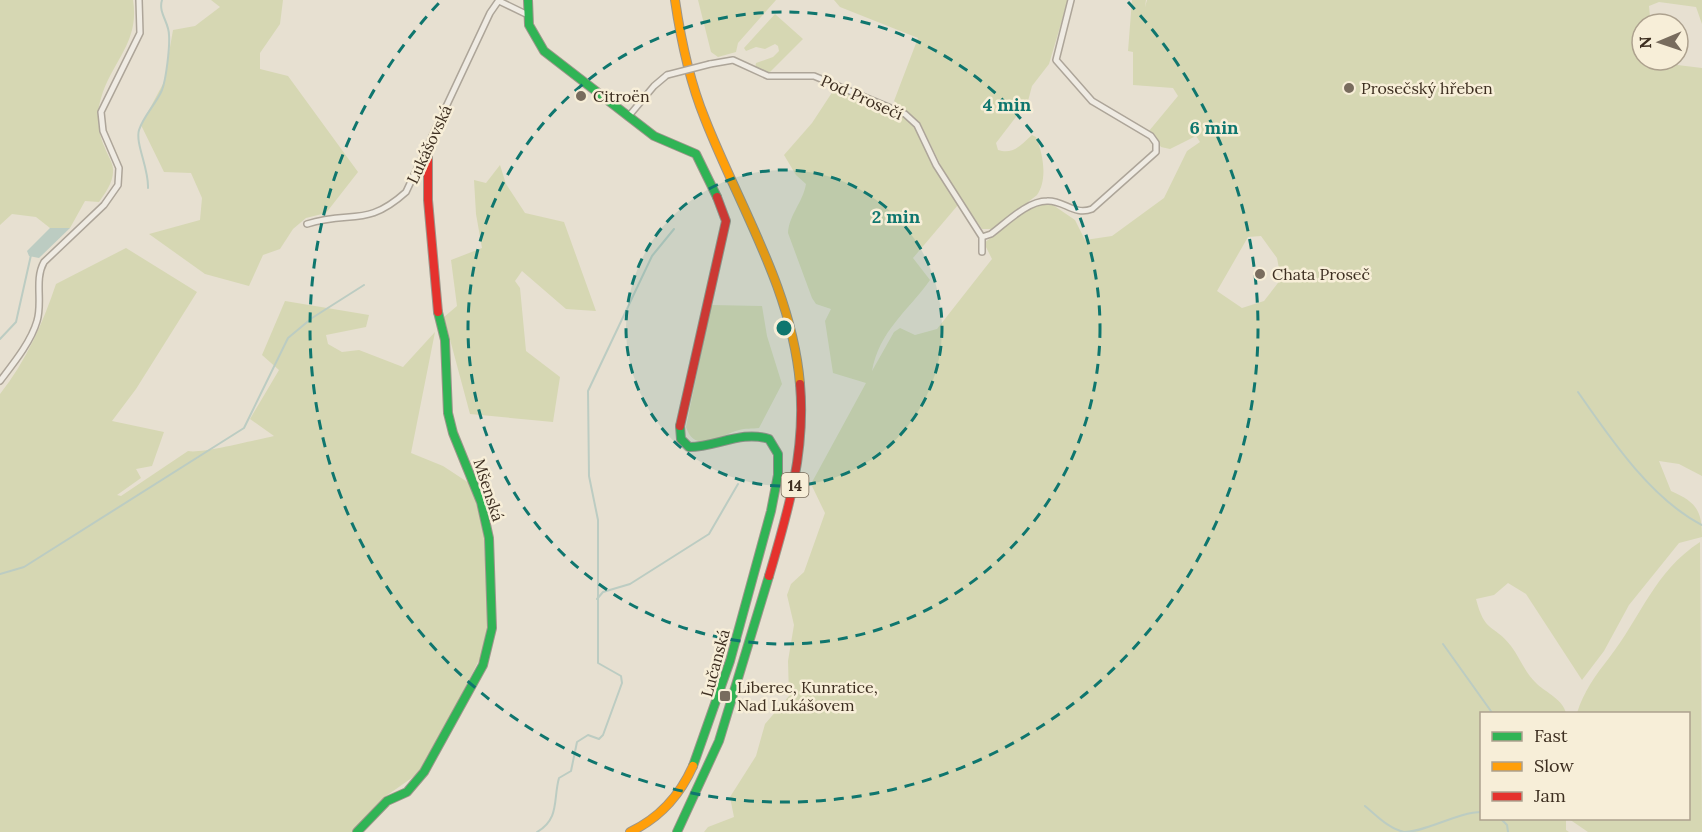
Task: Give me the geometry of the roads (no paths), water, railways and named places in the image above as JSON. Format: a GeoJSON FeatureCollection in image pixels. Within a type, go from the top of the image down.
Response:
{"type":"FeatureCollection","features":[{"type":"Feature","properties":{"kind":"street"},"geometry":{"type":"LineString","coordinates":[[0,381],[37,323],[40,305],[40,270],[44,262],[104,205],[118,184],[119,168],[103,130],[101,112],[140,33],[139,0]]}},
{"type":"Feature","properties":{"kind":"street"},"geometry":{"type":"LineString","coordinates":[[528,0],[528,15],[532,33],[544,51],[628,117]]}},
{"type":"Feature","properties":{"kind":"street","name":"14"},"geometry":{"type":"LineString","coordinates":[[675,0],[682,50],[696,101],[783,304],[798,362],[802,418],[794,488],[738,684],[707,776],[677,832]]}},
{"type":"Feature","properties":{"kind":"street"},"geometry":{"type":"LineString","coordinates":[[982,252],[982,237],[991,234],[1037,202],[1052,201],[1079,212],[1092,209],[1156,152],[1156,143],[1150,136],[1092,101],[1056,60],[1071,0]]}},
{"type":"Feature","properties":{"kind":"street"},"geometry":{"type":"LineString","coordinates":[[499,1],[528,15]]}},
{"type":"Feature","properties":{"kind":"street","name":"Lukášovská"},"geometry":{"type":"LineString","coordinates":[[308,224],[338,218],[372,216],[391,206],[406,192],[428,149],[462,70],[499,1]]}},
{"type":"Feature","properties":{"kind":"street","name":"Pod Prosečí"},"geometry":{"type":"LineString","coordinates":[[628,117],[654,86],[667,75],[710,64],[733,60],[768,76],[814,76],[905,114],[917,125],[936,165],[982,237]]}},
{"type":"Feature","properties":{"kind":"street","name":"Lučanská"},"geometry":{"type":"LineString","coordinates":[[628,117],[666,143],[691,150],[702,163],[726,221],[680,419],[679,429],[682,438],[688,446],[700,448],[714,446],[747,433],[761,435],[776,449],[779,473],[756,569],[719,698],[702,747],[666,809],[655,820],[630,832]]}},
{"type":"Feature","properties":{"kind":"street","name":"Mšenská"},"geometry":{"type":"LineString","coordinates":[[357,832],[387,801],[407,792],[424,772],[481,670],[492,628],[488,529],[448,412],[446,340],[438,314],[428,200],[428,149]]}},
{"type":"Feature","properties":{"kind":"waterway"},"geometry":{"type":"LineString","coordinates":[[148,188],[138,135],[144,119],[162,90],[165,79],[169,35],[161,9],[162,0]]}},
{"type":"Feature","properties":{"kind":"waterway"},"geometry":{"type":"LineString","coordinates":[[537,832],[544,827],[552,815],[559,778],[571,771],[577,742],[588,735],[599,739],[603,735],[622,683],[621,676],[598,663],[598,520],[589,476],[588,391],[652,256],[674,229]]}},
{"type":"Feature","properties":{"kind":"waterway"},"geometry":{"type":"LineString","coordinates":[[0,339],[16,322],[31,255]]}},
{"type":"Feature","properties":{"kind":"waterway"},"geometry":{"type":"LineString","coordinates":[[0,574],[24,567],[244,428],[288,338],[312,318],[364,285]]}},
{"type":"Feature","properties":{"kind":"waterway"},"geometry":{"type":"LineString","coordinates":[[1578,392],[1604,429],[1649,484],[1683,514],[1702,525]]}},
{"type":"Feature","properties":{"kind":"waterway"},"geometry":{"type":"LineString","coordinates":[[597,599],[603,592],[630,584],[709,534],[738,484]]}},
{"type":"Feature","properties":{"kind":"waterway"},"geometry":{"type":"LineString","coordinates":[[1443,644],[1492,712]]}},
{"type":"Feature","properties":{"kind":"waterway"},"geometry":{"type":"LineString","coordinates":[[1365,806],[1388,825],[1404,832],[1422,829],[1462,815],[1480,812]]}},
{"type":"Feature","properties":{"kind":"waterway"},"geometry":{"type":"LineString","coordinates":[[1502,820],[1507,825],[1508,832]]}},
{"type":"Feature","properties":{"kind":"place","name":"Prosečský hřeben"},"geometry":{"type":"Point","coordinates":[1349,88]}},
{"type":"Feature","properties":{"kind":"place","name":"Citroën"},"geometry":{"type":"Point","coordinates":[581,96]}},
{"type":"Feature","properties":{"kind":"place","name":"Chata Proseč"},"geometry":{"type":"Point","coordinates":[1260,274]}},
{"type":"Feature","properties":{"kind":"place","name":"Liberec, Kunratice, Nad Lukášovem"},"geometry":{"type":"Point","coordinates":[725,696]}}]}
